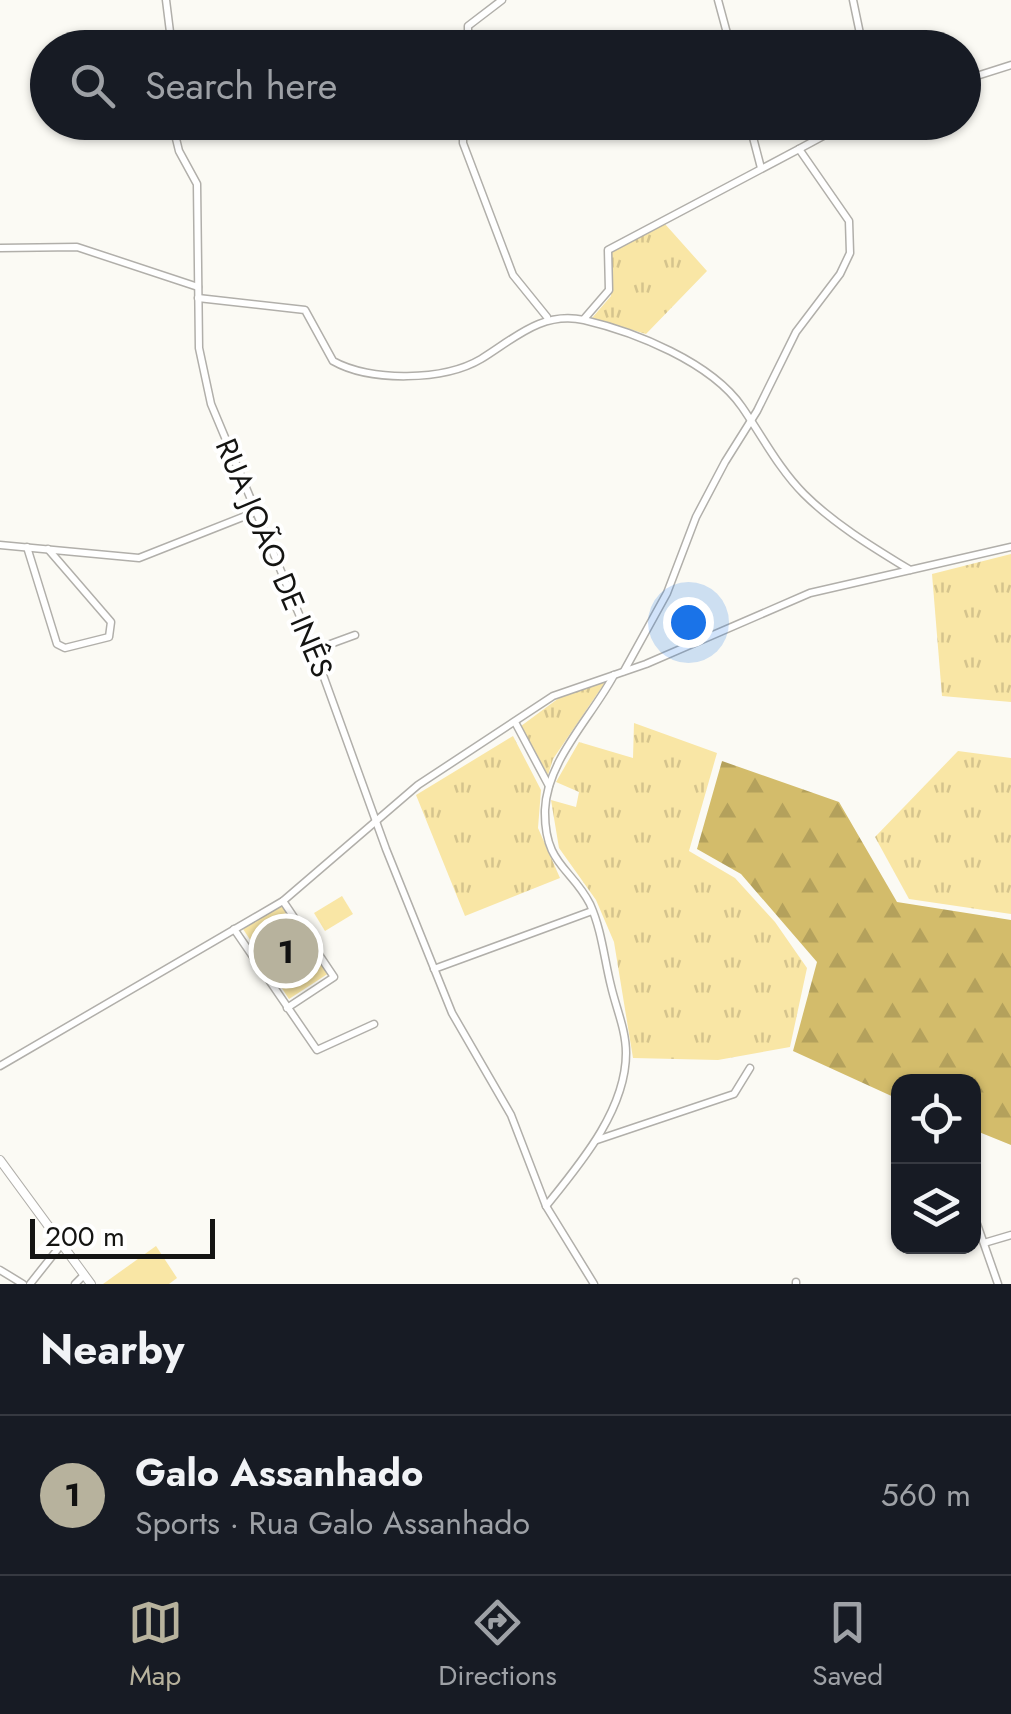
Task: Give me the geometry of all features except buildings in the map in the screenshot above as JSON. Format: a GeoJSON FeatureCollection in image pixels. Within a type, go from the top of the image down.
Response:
{"type":"FeatureCollection","features":[{"type":"Feature","properties":{"kind":"main road"},"geometry":{"type":"LineString","coordinates":[[0,1160],[91,1284]]}},
{"type":"Feature","properties":{"kind":"street"},"geometry":{"type":"LineString","coordinates":[[166,0],[170,30]]}},
{"type":"Feature","properties":{"kind":"street"},"geometry":{"type":"LineString","coordinates":[[470,30],[470,24],[502,0]]}},
{"type":"Feature","properties":{"kind":"street"},"geometry":{"type":"LineString","coordinates":[[718,0],[726,30]]}},
{"type":"Feature","properties":{"kind":"street"},"geometry":{"type":"LineString","coordinates":[[853,0],[860,30]]}},
{"type":"Feature","properties":{"kind":"street"},"geometry":{"type":"LineString","coordinates":[[981,75],[1011,65]]}},
{"type":"Feature","properties":{"kind":"street","name":"RUA JOÃO DE INÊS"},"geometry":{"type":"LineString","coordinates":[[176,140],[197,184],[198,298],[206,391],[314,650],[452,1013],[511,1115],[546,1206],[594,1284]]}},
{"type":"Feature","properties":{"kind":"street"},"geometry":{"type":"LineString","coordinates":[[463,140],[513,275],[547,317]]}},
{"type":"Feature","properties":{"kind":"street"},"geometry":{"type":"LineString","coordinates":[[754,140],[761,168]]}},
{"type":"Feature","properties":{"kind":"street"},"geometry":{"type":"LineString","coordinates":[[584,320],[609,290],[608,250],[817,140]]}},
{"type":"Feature","properties":{"kind":"street"},"geometry":{"type":"LineString","coordinates":[[624,672],[666,594],[703,503],[796,332],[840,274],[852,246],[852,228],[844,210],[799,150]]}},
{"type":"Feature","properties":{"kind":"street"},"geometry":{"type":"LineString","coordinates":[[0,248],[77,247],[198,288]]}},
{"type":"Feature","properties":{"kind":"street"},"geometry":{"type":"LineString","coordinates":[[198,298],[305,310],[333,361],[383,376],[419,374],[475,362],[547,317],[584,320],[644,338],[681,358],[736,400],[804,494],[911,571]]}},
{"type":"Feature","properties":{"kind":"street"},"geometry":{"type":"LineString","coordinates":[[0,545],[139,558],[258,511]]}},
{"type":"Feature","properties":{"kind":"street"},"geometry":{"type":"LineString","coordinates":[[27,547],[60,647],[102,640],[112,634],[111,622],[48,550]]}},
{"type":"Feature","properties":{"kind":"street"},"geometry":{"type":"LineString","coordinates":[[0,1066],[283,901],[418,785],[562,691],[624,672],[810,593],[1011,547]]}},
{"type":"Feature","properties":{"kind":"street"},"geometry":{"type":"LineString","coordinates":[[314,650],[356,635]]}},
{"type":"Feature","properties":{"kind":"street"},"geometry":{"type":"LineString","coordinates":[[546,1206],[596,1140],[624,1073],[626,1049],[592,911],[553,852],[546,820],[549,786],[615,674]]}},
{"type":"Feature","properties":{"kind":"street"},"geometry":{"type":"LineString","coordinates":[[516,724],[549,786]]}},
{"type":"Feature","properties":{"kind":"street"},"geometry":{"type":"LineString","coordinates":[[283,901],[334,975],[330,982],[287,1008]]}},
{"type":"Feature","properties":{"kind":"street"},"geometry":{"type":"LineString","coordinates":[[434,969],[592,911]]}},
{"type":"Feature","properties":{"kind":"street"},"geometry":{"type":"LineString","coordinates":[[234,929],[314,1048],[324,1050],[374,1024]]}},
{"type":"Feature","properties":{"kind":"street"},"geometry":{"type":"LineString","coordinates":[[596,1140],[734,1094],[750,1068]]}},
{"type":"Feature","properties":{"kind":"street"},"geometry":{"type":"LineString","coordinates":[[981,1235],[998,1284]]}},
{"type":"Feature","properties":{"kind":"street"},"geometry":{"type":"LineString","coordinates":[[984,1243],[1011,1235]]}},
{"type":"Feature","properties":{"kind":"street"},"geometry":{"type":"LineString","coordinates":[[0,1270],[27,1284],[62,1245]]}},
{"type":"Feature","properties":{"kind":"street"},"geometry":{"type":"LineString","coordinates":[[76,1284],[84,1276]]}},
{"type":"Feature","properties":{"kind":"green space"},"geometry":{"type":"Polygon","coordinates":[[[665,224],[707,271],[646,334],[592,318],[611,296],[612,252],[665,224]]]}},
{"type":"Feature","properties":{"kind":"green space"},"geometry":{"type":"Polygon","coordinates":[[[1011,554],[1011,702],[942,696],[932,574],[1011,554]]]}},
{"type":"Feature","properties":{"kind":"green space"},"geometry":{"type":"Polygon","coordinates":[[[606,681],[553,759],[548,775],[521,726],[563,695],[606,681]]]}},
{"type":"Feature","properties":{"kind":"green space"},"geometry":{"type":"Polygon","coordinates":[[[634,723],[717,753],[689,851],[735,878],[775,922],[807,968],[790,1047],[718,1060],[633,1058],[614,942],[596,900],[559,848],[551,800],[576,807],[579,792],[556,782],[579,742],[633,758],[634,723]]]}},
{"type":"Feature","properties":{"kind":"green space"},"geometry":{"type":"Polygon","coordinates":[[[513,736],[541,790],[538,828],[560,878],[465,916],[416,795],[513,736]]]}},
{"type":"Feature","properties":{"kind":"green space"},"geometry":{"type":"Polygon","coordinates":[[[958,751],[1011,758],[1011,914],[909,899],[875,837],[958,751]]]}},
{"type":"Feature","properties":{"kind":"green space"},"geometry":{"type":"Polygon","coordinates":[[[722,761],[839,802],[897,902],[1011,920],[1011,1145],[981,1133],[981,1074],[891,1074],[891,1096],[793,1051],[817,962],[741,874],[697,849],[722,761]]]}},
{"type":"Feature","properties":{"kind":"green space"},"geometry":{"type":"Polygon","coordinates":[[[342,896],[353,914],[325,931],[314,913],[342,896]]]}},
{"type":"Feature","properties":{"kind":"green space"},"geometry":{"type":"Polygon","coordinates":[[[283,903],[329,973],[289,999],[243,929],[283,903]]]}},
{"type":"Feature","properties":{"kind":"green space"},"geometry":{"type":"Polygon","coordinates":[[[156,1246],[177,1278],[169,1284],[103,1284],[156,1246]]]}},
{"type":"Feature","properties":{"kind":"place","name":"Galo Assanhado"},"geometry":{"type":"Point","coordinates":[286,951]}}]}
